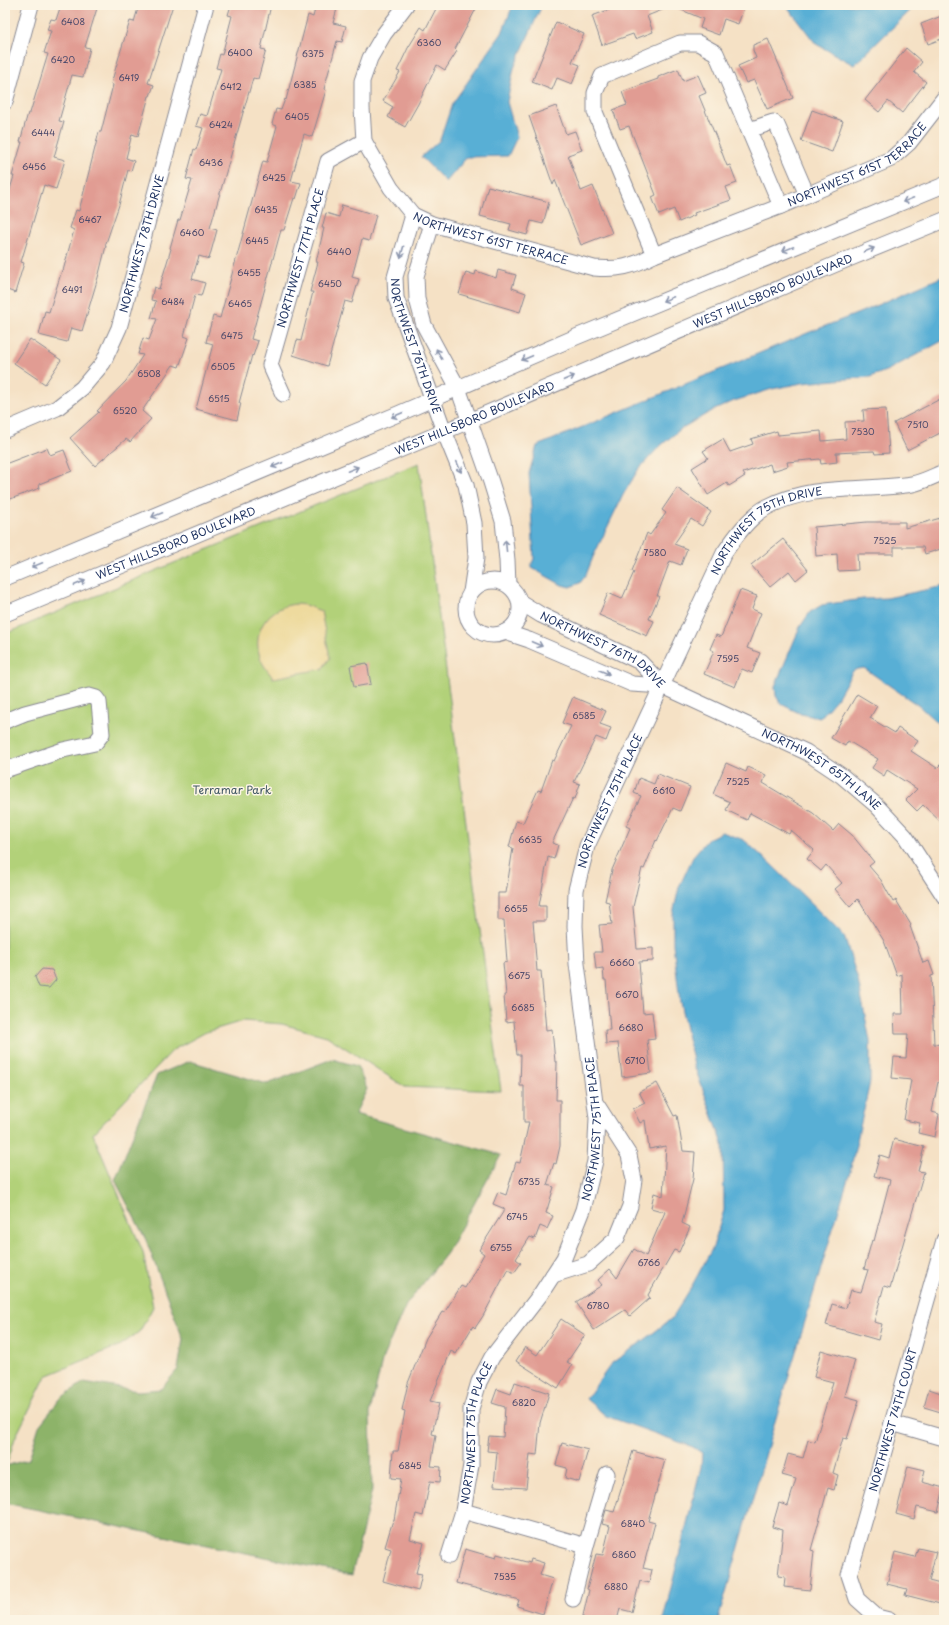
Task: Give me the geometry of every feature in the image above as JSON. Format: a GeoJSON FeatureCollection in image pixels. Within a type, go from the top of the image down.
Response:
{"type":"FeatureCollection","features":[{"type":"Feature","properties":{"kind":"street"},"geometry":{"type":"LineString","coordinates":[[5,102],[31,5]]}},
{"type":"Feature","properties":{"kind":"street","name":"NORTHWEST 78TH DRIVE"},"geometry":{"type":"LineString","coordinates":[[5,430],[57,408],[82,388],[103,363],[118,328],[206,5]]}},
{"type":"Feature","properties":{"kind":"street"},"geometry":{"type":"LineString","coordinates":[[364,141],[362,81],[370,58],[384,34],[406,5]]}},
{"type":"Feature","properties":{"kind":"street","name":"NORTHWEST 61ST TERRACE"},"geometry":{"type":"LineString","coordinates":[[654,256],[595,112],[595,93],[602,76],[680,43],[698,43],[716,53],[781,206]]}},
{"type":"Feature","properties":{"kind":"street","name":"NORTHWEST 61ST TERRACE"},"geometry":{"type":"LineString","coordinates":[[364,141],[391,188],[413,215],[432,224],[594,268],[615,269],[637,264],[781,206],[891,159],[909,143],[944,98]]}},
{"type":"Feature","properties":{"kind":"street"},"geometry":{"type":"LineString","coordinates":[[749,130],[773,122],[777,125],[807,195]]}},
{"type":"Feature","properties":{"kind":"street","name":"NORTHWEST 77TH PLACE"},"geometry":{"type":"LineString","coordinates":[[283,394],[270,365],[328,161],[364,141]]}},
{"type":"Feature","properties":{"kind":"street"},"geometry":{"type":"LineString","coordinates":[[5,578],[583,334],[944,185]]}},
{"type":"Feature","properties":{"kind":"street","name":"NORTHWEST 76TH DRIVE"},"geometry":{"type":"LineString","coordinates":[[413,215],[395,277],[396,298],[432,399],[466,485],[474,523],[476,558],[471,592]]}},
{"type":"Feature","properties":{"kind":"street","name":"WEST HILLSBORO BOULEVARD"},"geometry":{"type":"LineString","coordinates":[[5,614],[469,421],[836,264],[944,220]]}},
{"type":"Feature","properties":{"kind":"street","name":"NORTHWEST 76TH DRIVE"},"geometry":{"type":"LineString","coordinates":[[432,224],[416,276],[417,298],[424,325],[458,388],[503,521],[508,585]]}},
{"type":"Feature","properties":{"kind":"street","name":"NORTHWEST 75TH DRIVE"},"geometry":{"type":"LineString","coordinates":[[663,686],[724,553],[741,528],[766,507],[796,495],[842,489],[913,484],[944,472]]}},
{"type":"Feature","properties":{"kind":"street"},"geometry":{"type":"LineString","coordinates":[[484,582],[501,582],[508,585],[518,596],[520,602],[518,620],[513,627],[497,635],[488,635],[479,631],[472,625],[468,618],[466,609],[467,600],[471,592],[484,582]]}},
{"type":"Feature","properties":{"kind":"street","name":"NORTHWEST 76TH DRIVE"},"geometry":{"type":"LineString","coordinates":[[520,602],[541,615],[640,662],[663,686]]}},
{"type":"Feature","properties":{"kind":"street","name":"NORTHWEST 76TH DRIVE"},"geometry":{"type":"LineString","coordinates":[[505,632],[529,640],[632,684],[663,686]]}},
{"type":"Feature","properties":{"kind":"street"},"geometry":{"type":"LineString","coordinates":[[568,657],[579,633]]}},
{"type":"Feature","properties":{"kind":"street","name":"NORTHWEST 65TH LANE"},"geometry":{"type":"LineString","coordinates":[[663,686],[806,752],[842,776],[876,805],[905,836],[944,896]]}},
{"type":"Feature","properties":{"kind":"street","name":"NORTHWEST 75TH PLACE"},"geometry":{"type":"LineString","coordinates":[[449,1556],[463,1511],[471,1465],[471,1409],[479,1382],[492,1357],[540,1295],[564,1258],[583,1210],[596,1161],[597,1118],[577,964],[575,926],[576,890],[587,846],[663,686]]}},
{"type":"Feature","properties":{"kind":"street"},"geometry":{"type":"LineString","coordinates":[[5,720],[25,712],[89,696],[96,698],[99,702],[102,734],[95,743],[63,750],[5,770]]}},
{"type":"Feature","properties":{"kind":"street"},"geometry":{"type":"LineString","coordinates":[[553,1275],[588,1264],[617,1238],[630,1206],[634,1180],[629,1154],[595,1104]]}},
{"type":"Feature","properties":{"kind":"street","name":"NORTHWEST 74TH COURT"},"geometry":{"type":"LineString","coordinates":[[889,1620],[877,1617],[857,1599],[849,1575],[944,1240]]}},
{"type":"Feature","properties":{"kind":"street"},"geometry":{"type":"LineString","coordinates":[[892,1423],[944,1438]]}},
{"type":"Feature","properties":{"kind":"street"},"geometry":{"type":"LineString","coordinates":[[573,1599],[586,1546],[607,1474]]}},
{"type":"Feature","properties":{"kind":"street"},"geometry":{"type":"LineString","coordinates":[[463,1511],[586,1546]]}},
{"type":"Feature","properties":{"kind":"green space","name":"Terramar Park"},"geometry":{"type":"Polygon","coordinates":[[[419,463],[501,1091],[405,1087],[327,1036],[282,1024],[243,1021],[206,1032],[173,1050],[93,1134],[143,1252],[153,1307],[140,1331],[121,1345],[46,1376],[15,1438],[5,1470],[5,634],[419,463]]]}},
{"type":"Feature","properties":{"kind":"green space"},"geometry":{"type":"Polygon","coordinates":[[[332,1059],[357,1066],[367,1089],[355,1114],[501,1155],[447,1253],[406,1305],[383,1357],[370,1413],[372,1490],[352,1575],[5,1503],[6,1466],[29,1459],[39,1426],[61,1398],[84,1382],[138,1391],[161,1389],[178,1369],[183,1339],[146,1240],[115,1180],[157,1075],[190,1061],[267,1084],[332,1059]]]}},
{"type":"Feature","properties":{"kind":"sand"},"geometry":{"type":"Polygon","coordinates":[[[296,604],[305,605],[321,611],[330,658],[322,669],[273,678],[260,657],[258,638],[265,621],[271,615],[278,609],[296,604]]]}},
{"type":"Feature","properties":{"kind":"water"},"geometry":{"type":"Polygon","coordinates":[[[513,5],[542,5],[514,68],[507,102],[517,137],[508,156],[467,157],[446,182],[421,157],[440,140],[452,104],[502,33],[513,5]]]}},
{"type":"Feature","properties":{"kind":"water"},"geometry":{"type":"Polygon","coordinates":[[[786,5],[916,5],[854,65],[816,44],[786,5]]]}},
{"type":"Feature","properties":{"kind":"water"},"geometry":{"type":"Polygon","coordinates":[[[944,276],[944,340],[888,370],[870,377],[802,383],[772,389],[734,401],[710,412],[682,428],[659,447],[638,470],[623,495],[593,557],[586,575],[580,583],[570,587],[562,585],[532,568],[534,559],[529,473],[537,446],[859,313],[944,276]]]}},
{"type":"Feature","properties":{"kind":"water"},"geometry":{"type":"Polygon","coordinates":[[[944,586],[944,729],[919,706],[864,668],[857,669],[852,672],[838,697],[820,718],[801,714],[781,704],[776,696],[775,686],[800,627],[810,612],[822,605],[863,599],[887,598],[944,586]]]}},
{"type":"Feature","properties":{"kind":"water"},"geometry":{"type":"Polygon","coordinates":[[[722,832],[744,840],[773,866],[844,936],[858,980],[870,1041],[870,1082],[850,1172],[776,1418],[718,1620],[663,1620],[701,1467],[702,1453],[693,1447],[606,1416],[586,1399],[612,1363],[672,1318],[689,1291],[713,1247],[724,1210],[723,1144],[694,1065],[680,1002],[673,944],[673,914],[679,887],[694,855],[708,839],[722,832]]]}},
{"type":"Feature","properties":{"kind":"building"},"geometry":{"type":"Polygon","coordinates":[[[61,5],[98,5],[85,47],[90,48],[83,77],[72,75],[59,121],[64,122],[54,157],[65,160],[56,189],[44,185],[21,262],[24,263],[15,293],[5,289],[5,206],[14,176],[12,176],[22,142],[20,142],[28,113],[30,113],[48,54],[44,53],[51,31],[47,30],[51,19],[56,20],[61,5]]]}},
{"type":"Feature","properties":{"kind":"building"},"geometry":{"type":"Polygon","coordinates":[[[139,5],[173,5],[148,83],[154,85],[149,96],[138,136],[132,134],[126,158],[134,161],[131,171],[128,170],[119,205],[105,246],[99,274],[82,331],[71,328],[67,342],[39,335],[45,311],[49,312],[62,270],[63,271],[74,230],[70,228],[76,210],[79,211],[99,132],[101,132],[113,85],[111,84],[130,21],[134,22],[139,5]]]}},
{"type":"Feature","properties":{"kind":"building"},"geometry":{"type":"Polygon","coordinates":[[[231,5],[271,5],[261,49],[266,50],[258,79],[253,78],[210,228],[217,230],[209,259],[199,256],[192,279],[205,283],[201,296],[195,295],[184,336],[189,338],[179,367],[173,365],[142,411],[151,419],[130,442],[126,439],[95,466],[70,438],[99,412],[97,411],[126,381],[143,355],[138,354],[143,338],[149,340],[157,319],[151,318],[156,301],[151,300],[154,287],[159,289],[178,220],[180,220],[192,180],[186,179],[194,149],[196,150],[203,128],[196,126],[200,114],[207,116],[221,69],[216,68],[220,54],[222,55],[232,16],[228,15],[231,5]]]}},
{"type":"Feature","properties":{"kind":"building"},"geometry":{"type":"Polygon","coordinates":[[[316,5],[338,5],[333,23],[346,26],[342,42],[337,41],[324,89],[326,90],[312,137],[304,134],[291,181],[301,183],[296,199],[294,198],[284,230],[281,230],[251,339],[258,341],[253,356],[252,355],[239,403],[241,403],[237,420],[196,409],[213,344],[206,342],[213,316],[220,318],[263,161],[267,162],[277,126],[272,124],[276,109],[281,110],[285,99],[286,100],[308,15],[313,17],[316,5]]]}},
{"type":"Feature","properties":{"kind":"building"},"geometry":{"type":"Polygon","coordinates":[[[438,5],[478,5],[455,49],[457,51],[445,70],[437,65],[405,127],[388,117],[393,107],[383,101],[400,72],[397,71],[408,48],[421,27],[425,30],[438,5]]]}},
{"type":"Feature","properties":{"kind":"building"},"geometry":{"type":"Polygon","coordinates":[[[622,5],[745,5],[738,24],[724,19],[719,35],[700,28],[703,19],[672,6],[647,16],[653,32],[635,39],[633,34],[602,45],[592,16],[622,5]]]}},
{"type":"Feature","properties":{"kind":"building"},"geometry":{"type":"Polygon","coordinates":[[[944,15],[944,38],[928,44],[921,24],[944,15]]]}},
{"type":"Feature","properties":{"kind":"building"},"geometry":{"type":"Polygon","coordinates":[[[556,22],[584,34],[572,62],[580,65],[572,84],[557,78],[552,90],[532,82],[556,22]]]}},
{"type":"Feature","properties":{"kind":"building"},"geometry":{"type":"Polygon","coordinates":[[[768,39],[793,98],[767,109],[754,80],[746,83],[738,66],[756,58],[753,45],[768,39]]]}},
{"type":"Feature","properties":{"kind":"building"},"geometry":{"type":"Polygon","coordinates":[[[906,48],[922,62],[914,72],[926,82],[902,113],[888,101],[879,112],[865,100],[906,48]]]}},
{"type":"Feature","properties":{"kind":"building"},"geometry":{"type":"Polygon","coordinates":[[[678,69],[683,81],[698,75],[706,93],[699,96],[727,166],[730,165],[737,183],[726,187],[731,200],[694,213],[695,215],[679,222],[674,209],[659,215],[652,197],[656,195],[629,126],[620,129],[613,110],[627,105],[622,92],[658,79],[658,77],[678,69]]]}},
{"type":"Feature","properties":{"kind":"building"},"geometry":{"type":"Polygon","coordinates":[[[556,106],[566,134],[575,131],[582,150],[568,155],[581,191],[593,186],[612,233],[581,245],[555,180],[553,185],[529,116],[556,106]]]}},
{"type":"Feature","properties":{"kind":"building"},"geometry":{"type":"Polygon","coordinates":[[[812,110],[843,121],[832,152],[801,141],[812,110]]]}},
{"type":"Feature","properties":{"kind":"building"},"geometry":{"type":"Polygon","coordinates":[[[488,186],[549,202],[543,224],[531,221],[527,235],[509,230],[511,224],[480,216],[488,186]]]}},
{"type":"Feature","properties":{"kind":"building"},"geometry":{"type":"Polygon","coordinates":[[[342,205],[376,215],[369,241],[362,239],[352,277],[359,279],[352,303],[345,301],[327,366],[293,355],[297,340],[301,341],[313,292],[310,292],[318,262],[316,262],[326,213],[339,217],[342,205]]]}},
{"type":"Feature","properties":{"kind":"building"},"geometry":{"type":"Polygon","coordinates":[[[498,270],[516,275],[512,288],[526,293],[520,312],[459,294],[466,272],[475,275],[476,271],[496,278],[498,270]]]}},
{"type":"Feature","properties":{"kind":"building"},"geometry":{"type":"Polygon","coordinates":[[[30,339],[61,360],[45,384],[14,363],[30,339]]]}},
{"type":"Feature","properties":{"kind":"building"},"geometry":{"type":"Polygon","coordinates":[[[944,397],[944,431],[907,450],[894,423],[944,397]]]}},
{"type":"Feature","properties":{"kind":"building"},"geometry":{"type":"Polygon","coordinates":[[[886,409],[889,453],[875,454],[874,451],[836,453],[837,462],[821,464],[820,459],[787,462],[788,466],[772,471],[770,464],[743,473],[745,476],[729,486],[727,483],[708,495],[692,468],[708,458],[703,451],[723,439],[730,452],[753,444],[751,439],[777,431],[778,435],[821,431],[822,441],[846,439],[845,422],[864,421],[863,410],[886,409]]]}},
{"type":"Feature","properties":{"kind":"building"},"geometry":{"type":"Polygon","coordinates":[[[47,448],[50,455],[64,450],[72,471],[39,484],[40,488],[5,501],[5,464],[47,448]]]}},
{"type":"Feature","properties":{"kind":"building"},"geometry":{"type":"Polygon","coordinates":[[[677,488],[711,512],[702,526],[691,519],[674,544],[687,549],[681,565],[670,561],[657,596],[659,596],[649,619],[654,621],[647,636],[599,615],[608,593],[622,599],[634,572],[632,571],[647,533],[650,535],[666,513],[662,510],[677,488]]]}},
{"type":"Feature","properties":{"kind":"building"},"geometry":{"type":"Polygon","coordinates":[[[944,517],[944,548],[925,554],[923,547],[894,547],[894,554],[857,554],[858,570],[838,571],[837,554],[816,556],[814,527],[867,522],[905,522],[905,528],[944,517]]]}},
{"type":"Feature","properties":{"kind":"building"},"geometry":{"type":"Polygon","coordinates":[[[783,539],[808,570],[796,580],[789,571],[770,587],[751,565],[783,539]]]}},
{"type":"Feature","properties":{"kind":"building"},"geometry":{"type":"Polygon","coordinates":[[[740,590],[757,596],[752,609],[761,613],[747,648],[760,653],[752,673],[742,669],[735,687],[704,674],[714,651],[710,649],[716,635],[721,637],[740,590]]]}},
{"type":"Feature","properties":{"kind":"building"},"geometry":{"type":"Polygon","coordinates":[[[367,663],[371,684],[354,687],[350,666],[367,663]]]}},
{"type":"Feature","properties":{"kind":"building"},"geometry":{"type":"Polygon","coordinates":[[[857,694],[877,706],[870,718],[895,733],[898,728],[918,741],[911,751],[937,768],[944,761],[944,825],[923,805],[917,811],[906,800],[917,789],[887,770],[884,776],[872,768],[878,759],[848,741],[845,746],[831,738],[857,694]]]}},
{"type":"Feature","properties":{"kind":"building"},"geometry":{"type":"Polygon","coordinates":[[[573,697],[606,711],[600,724],[611,728],[606,741],[596,737],[574,782],[580,784],[575,799],[573,798],[552,843],[558,845],[554,859],[548,857],[539,906],[546,906],[546,921],[533,921],[537,971],[541,971],[546,1030],[552,1029],[555,1062],[557,1062],[556,1100],[560,1100],[560,1146],[556,1164],[554,1163],[547,1185],[554,1187],[546,1213],[553,1216],[547,1229],[540,1226],[535,1239],[530,1237],[516,1259],[521,1263],[514,1273],[508,1269],[483,1316],[475,1328],[473,1326],[456,1354],[451,1351],[430,1401],[439,1403],[432,1434],[436,1435],[431,1466],[441,1467],[440,1482],[430,1481],[423,1516],[416,1514],[410,1539],[424,1543],[416,1573],[422,1574],[418,1591],[383,1581],[391,1549],[385,1547],[394,1520],[401,1479],[391,1478],[393,1451],[398,1451],[405,1411],[402,1410],[408,1383],[426,1338],[442,1312],[444,1313],[461,1286],[465,1288],[484,1254],[479,1250],[505,1209],[493,1204],[498,1192],[506,1195],[516,1162],[520,1163],[529,1122],[524,1122],[524,1086],[520,1086],[521,1055],[517,1055],[514,1021],[506,1022],[504,995],[506,995],[503,963],[507,962],[504,920],[498,920],[498,893],[506,893],[513,848],[509,847],[516,821],[523,823],[538,790],[541,791],[552,760],[554,761],[571,726],[562,723],[573,697]]]}},
{"type":"Feature","properties":{"kind":"building"},"geometry":{"type":"Polygon","coordinates":[[[726,763],[746,772],[748,767],[766,775],[763,783],[813,813],[833,831],[839,824],[852,835],[874,862],[869,866],[881,880],[893,902],[896,900],[911,925],[910,926],[923,963],[929,961],[934,975],[931,976],[934,1044],[944,1045],[944,1082],[938,1082],[932,1112],[939,1114],[935,1137],[918,1133],[920,1123],[904,1120],[911,1080],[892,1078],[894,1057],[906,1058],[908,1034],[895,1034],[894,1014],[903,1014],[902,974],[897,976],[884,941],[858,899],[850,907],[835,889],[842,883],[826,865],[821,871],[807,859],[814,850],[791,830],[789,834],[750,813],[747,820],[726,810],[730,802],[713,794],[726,763]]]}},
{"type":"Feature","properties":{"kind":"building"},"geometry":{"type":"Polygon","coordinates":[[[658,774],[690,787],[680,811],[673,808],[657,841],[656,840],[644,869],[642,868],[633,907],[637,949],[653,948],[653,961],[639,962],[643,1013],[652,1012],[655,1039],[647,1040],[651,1073],[622,1077],[618,1043],[606,1044],[605,1030],[610,1030],[606,980],[604,980],[603,968],[596,969],[594,952],[602,952],[599,925],[612,924],[609,902],[605,901],[612,870],[630,828],[626,826],[641,796],[634,793],[639,778],[654,784],[658,774]]]}},
{"type":"Feature","properties":{"kind":"building"},"geometry":{"type":"Polygon","coordinates":[[[42,969],[52,970],[56,980],[49,988],[39,987],[35,977],[42,969]]]}},
{"type":"Feature","properties":{"kind":"building"},"geometry":{"type":"Polygon","coordinates":[[[657,1083],[674,1116],[677,1115],[683,1151],[695,1152],[693,1179],[682,1223],[690,1227],[679,1252],[674,1250],[648,1295],[650,1298],[630,1316],[625,1310],[594,1330],[576,1302],[602,1285],[598,1280],[610,1269],[617,1278],[634,1249],[646,1256],[665,1212],[651,1208],[654,1193],[663,1196],[666,1146],[649,1149],[645,1120],[640,1123],[633,1109],[645,1103],[639,1092],[657,1083]]]}},
{"type":"Feature","properties":{"kind":"building"},"geometry":{"type":"Polygon","coordinates":[[[894,1139],[924,1147],[918,1171],[924,1172],[890,1288],[884,1286],[874,1322],[882,1324],[878,1340],[826,1325],[832,1304],[846,1308],[851,1290],[861,1292],[868,1270],[864,1269],[872,1240],[874,1241],[890,1180],[874,1176],[880,1155],[889,1158],[894,1139]]]}},
{"type":"Feature","properties":{"kind":"building"},"geometry":{"type":"Polygon","coordinates":[[[561,1319],[585,1335],[567,1362],[572,1365],[558,1388],[516,1361],[525,1347],[537,1355],[561,1319]]]}},
{"type":"Feature","properties":{"kind":"building"},"geometry":{"type":"Polygon","coordinates":[[[821,1350],[855,1360],[845,1396],[859,1400],[847,1439],[843,1438],[833,1473],[838,1475],[834,1490],[828,1488],[811,1550],[814,1551],[810,1590],[784,1587],[785,1577],[778,1576],[783,1530],[772,1527],[779,1503],[788,1506],[796,1479],[782,1475],[788,1454],[803,1458],[808,1440],[815,1442],[833,1382],[814,1377],[821,1350]]]}},
{"type":"Feature","properties":{"kind":"building"},"geometry":{"type":"Polygon","coordinates":[[[515,1382],[549,1393],[540,1423],[537,1455],[530,1454],[526,1488],[494,1486],[497,1452],[487,1451],[489,1436],[503,1437],[505,1407],[492,1403],[497,1389],[511,1394],[515,1382]]]}},
{"type":"Feature","properties":{"kind":"building"},"geometry":{"type":"Polygon","coordinates":[[[929,1389],[944,1394],[944,1413],[924,1407],[929,1389]]]}},
{"type":"Feature","properties":{"kind":"building"},"geometry":{"type":"Polygon","coordinates":[[[562,1443],[588,1450],[579,1482],[565,1478],[567,1468],[556,1465],[562,1443]]]}},
{"type":"Feature","properties":{"kind":"building"},"geometry":{"type":"Polygon","coordinates":[[[633,1451],[665,1460],[648,1521],[655,1523],[643,1568],[652,1570],[649,1583],[640,1581],[632,1612],[620,1609],[617,1620],[582,1620],[589,1590],[587,1589],[596,1554],[603,1555],[610,1526],[602,1524],[606,1510],[614,1512],[633,1451]]]}},
{"type":"Feature","properties":{"kind":"building"},"geometry":{"type":"Polygon","coordinates":[[[908,1466],[925,1470],[922,1482],[944,1488],[938,1512],[917,1507],[914,1519],[896,1514],[908,1466]]]}},
{"type":"Feature","properties":{"kind":"building"},"geometry":{"type":"Polygon","coordinates":[[[918,1548],[936,1552],[929,1581],[944,1585],[944,1605],[905,1595],[907,1589],[887,1584],[895,1552],[915,1557],[918,1548]]]}},
{"type":"Feature","properties":{"kind":"building"},"geometry":{"type":"Polygon","coordinates":[[[465,1549],[496,1558],[497,1554],[530,1563],[531,1559],[544,1563],[540,1575],[553,1579],[543,1614],[517,1606],[519,1600],[456,1583],[465,1549]]]}}]}
